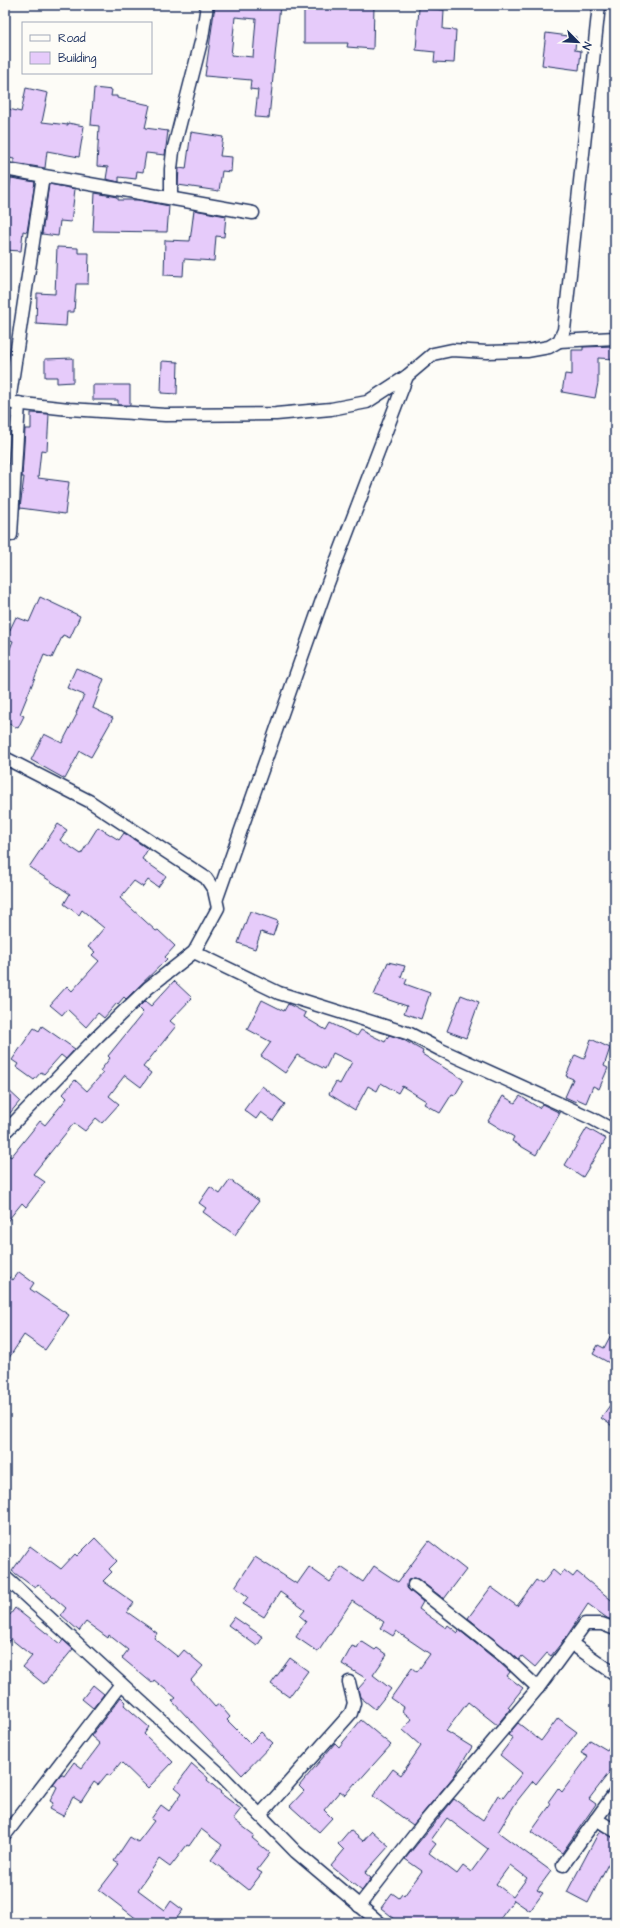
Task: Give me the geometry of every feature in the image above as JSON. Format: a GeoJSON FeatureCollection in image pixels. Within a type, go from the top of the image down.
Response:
{"type":"FeatureCollection","features":[{"type":"Feature","properties":{"kind":"street"},"geometry":{"type":"LineString","coordinates":[[170,198],[173,151],[202,38],[207,5]]}},
{"type":"Feature","properties":{"kind":"street"},"geometry":{"type":"LineString","coordinates":[[560,341],[564,330],[599,5]]}},
{"type":"Feature","properties":{"kind":"street"},"geometry":{"type":"LineString","coordinates":[[5,169],[253,212]]}},
{"type":"Feature","properties":{"kind":"street"},"geometry":{"type":"LineString","coordinates":[[12,535],[10,489],[11,402],[43,176]]}},
{"type":"Feature","properties":{"kind":"street"},"geometry":{"type":"LineString","coordinates":[[11,402],[165,415],[276,414],[332,409],[367,402],[406,376],[433,354],[452,350],[487,352],[527,351],[550,347],[560,341],[615,338]]}},
{"type":"Feature","properties":{"kind":"street"},"geometry":{"type":"LineString","coordinates":[[217,898],[328,584],[406,376]]}},
{"type":"Feature","properties":{"kind":"street"},"geometry":{"type":"LineString","coordinates":[[5,758],[89,801],[206,878],[217,898],[218,908],[194,952],[148,988],[104,1030],[5,1132]]}},
{"type":"Feature","properties":{"kind":"street"},"geometry":{"type":"LineString","coordinates":[[194,952],[279,993],[410,1034],[441,1050],[591,1118],[615,1131]]}},
{"type":"Feature","properties":{"kind":"street"},"geometry":{"type":"LineString","coordinates":[[5,1577],[220,1774],[296,1852],[380,1923]]}},
{"type":"Feature","properties":{"kind":"street"},"geometry":{"type":"LineString","coordinates":[[414,1585],[504,1657],[538,1688]]}},
{"type":"Feature","properties":{"kind":"street"},"geometry":{"type":"LineString","coordinates":[[359,1906],[423,1824],[538,1688],[572,1644],[585,1624],[602,1624],[615,1629]]}},
{"type":"Feature","properties":{"kind":"street"},"geometry":{"type":"LineString","coordinates":[[572,1644],[615,1674]]}},
{"type":"Feature","properties":{"kind":"street"},"geometry":{"type":"LineString","coordinates":[[260,1815],[352,1713],[354,1703],[349,1682]]}},
{"type":"Feature","properties":{"kind":"street"},"geometry":{"type":"LineString","coordinates":[[5,1835],[122,1684]]}},
{"type":"Feature","properties":{"kind":"street"},"geometry":{"type":"LineString","coordinates":[[563,1865],[615,1793]]}},
{"type":"Feature","properties":{"kind":"street"},"geometry":{"type":"LineString","coordinates":[[596,1819],[615,1831]]}},
{"type":"Feature","properties":{"kind":"building"},"geometry":{"type":"Polygon","coordinates":[[[215,5],[280,5],[269,118],[255,117],[258,90],[250,89],[251,80],[205,76],[215,5]],[[235,17],[231,55],[253,57],[256,19],[235,17]]]}},
{"type":"Feature","properties":{"kind":"building"},"geometry":{"type":"Polygon","coordinates":[[[304,5],[374,5],[373,49],[347,47],[348,43],[304,43],[304,5]]]}},
{"type":"Feature","properties":{"kind":"building"},"geometry":{"type":"Polygon","coordinates":[[[419,8],[444,10],[443,29],[456,30],[454,63],[434,62],[435,52],[416,50],[419,8]]]}},
{"type":"Feature","properties":{"kind":"building"},"geometry":{"type":"Polygon","coordinates":[[[546,33],[576,37],[575,50],[581,51],[579,70],[542,65],[546,33]]]}},
{"type":"Feature","properties":{"kind":"building"},"geometry":{"type":"Polygon","coordinates":[[[26,88],[48,93],[42,122],[68,125],[68,123],[84,126],[79,157],[47,151],[45,168],[14,163],[14,159],[5,157],[5,120],[7,120],[9,109],[21,112],[26,88]]]}},
{"type":"Feature","properties":{"kind":"building"},"geometry":{"type":"Polygon","coordinates":[[[94,88],[112,90],[111,96],[117,96],[117,98],[150,105],[145,128],[168,131],[165,155],[146,153],[143,172],[137,171],[136,179],[119,177],[119,182],[106,179],[108,167],[97,166],[99,126],[91,125],[94,88]]]}},
{"type":"Feature","properties":{"kind":"building"},"geometry":{"type":"Polygon","coordinates":[[[191,132],[223,137],[220,156],[232,157],[231,172],[222,171],[219,191],[178,185],[179,168],[186,169],[191,132]]]}},
{"type":"Feature","properties":{"kind":"building"},"geometry":{"type":"Polygon","coordinates":[[[11,178],[35,182],[27,232],[23,231],[21,251],[5,250],[5,204],[7,204],[11,178]]]}},
{"type":"Feature","properties":{"kind":"building"},"geometry":{"type":"Polygon","coordinates":[[[49,184],[75,189],[71,222],[60,221],[58,236],[42,234],[49,184]]]}},
{"type":"Feature","properties":{"kind":"building"},"geometry":{"type":"Polygon","coordinates":[[[95,193],[118,197],[118,200],[138,200],[169,206],[167,232],[93,231],[95,193]]]}},
{"type":"Feature","properties":{"kind":"building"},"geometry":{"type":"Polygon","coordinates":[[[194,210],[226,216],[224,237],[216,236],[214,261],[184,259],[183,276],[164,275],[165,240],[190,241],[194,210]]]}},
{"type":"Feature","properties":{"kind":"building"},"geometry":{"type":"Polygon","coordinates":[[[57,247],[78,248],[78,253],[89,253],[88,284],[76,284],[74,312],[67,312],[66,326],[36,324],[37,293],[55,294],[57,247]]]}},
{"type":"Feature","properties":{"kind":"building"},"geometry":{"type":"Polygon","coordinates":[[[615,346],[615,359],[598,358],[598,383],[595,398],[562,392],[565,374],[572,375],[572,350],[583,350],[583,347],[615,346]]]}},
{"type":"Feature","properties":{"kind":"building"},"geometry":{"type":"Polygon","coordinates":[[[73,358],[73,382],[57,383],[57,377],[45,377],[45,359],[73,358]]]}},
{"type":"Feature","properties":{"kind":"building"},"geometry":{"type":"Polygon","coordinates":[[[162,361],[178,362],[177,394],[161,393],[162,361]]]}},
{"type":"Feature","properties":{"kind":"building"},"geometry":{"type":"Polygon","coordinates":[[[93,385],[130,385],[130,405],[118,405],[118,400],[93,400],[93,385]]]}},
{"type":"Feature","properties":{"kind":"building"},"geometry":{"type":"Polygon","coordinates":[[[31,413],[49,414],[47,451],[41,450],[38,478],[69,482],[65,514],[20,508],[24,477],[22,477],[25,429],[31,429],[31,413]]]}},
{"type":"Feature","properties":{"kind":"building"},"geometry":{"type":"Polygon","coordinates":[[[40,597],[80,616],[70,638],[63,635],[52,658],[44,655],[20,714],[24,716],[18,728],[5,722],[5,661],[13,641],[6,638],[16,617],[29,622],[40,597]]]}},
{"type":"Feature","properties":{"kind":"building"},"geometry":{"type":"Polygon","coordinates":[[[76,668],[104,679],[93,708],[113,718],[91,757],[80,751],[65,779],[31,760],[44,734],[62,743],[77,714],[76,713],[84,695],[67,688],[76,668]]]}},
{"type":"Feature","properties":{"kind":"building"},"geometry":{"type":"Polygon","coordinates":[[[58,824],[67,830],[60,840],[81,854],[98,827],[119,840],[124,833],[148,849],[142,859],[166,876],[158,887],[148,880],[143,887],[134,881],[120,898],[175,946],[165,957],[167,959],[126,999],[124,997],[118,1004],[117,1003],[104,1018],[98,1013],[86,1027],[67,1009],[62,1015],[50,1005],[67,986],[72,991],[99,961],[92,955],[95,952],[88,947],[104,928],[82,910],[79,915],[64,904],[70,894],[29,867],[58,824]]]}},
{"type":"Feature","properties":{"kind":"building"},"geometry":{"type":"Polygon","coordinates":[[[250,911],[278,921],[273,936],[261,932],[255,949],[238,943],[250,911]]]}},
{"type":"Feature","properties":{"kind":"building"},"geometry":{"type":"Polygon","coordinates":[[[388,962],[405,966],[401,977],[407,979],[405,984],[430,993],[421,1019],[404,1013],[407,1006],[374,995],[388,962]]]}},
{"type":"Feature","properties":{"kind":"building"},"geometry":{"type":"Polygon","coordinates":[[[174,981],[192,998],[170,1021],[176,1026],[143,1067],[151,1073],[141,1087],[125,1075],[109,1096],[119,1104],[102,1123],[96,1118],[85,1131],[74,1123],[33,1174],[45,1182],[26,1207],[22,1203],[5,1224],[5,1153],[11,1157],[40,1121],[45,1125],[67,1098],[63,1094],[75,1080],[87,1091],[103,1073],[100,1071],[110,1058],[108,1056],[143,1013],[138,1008],[145,1001],[151,1006],[174,981]]]}},
{"type":"Feature","properties":{"kind":"building"},"geometry":{"type":"Polygon","coordinates":[[[461,995],[479,1002],[466,1038],[447,1031],[461,995]]]}},
{"type":"Feature","properties":{"kind":"building"},"geometry":{"type":"Polygon","coordinates":[[[262,1000],[284,1011],[288,1004],[306,1013],[304,1017],[326,1030],[330,1023],[357,1036],[361,1030],[385,1042],[389,1035],[402,1039],[423,1051],[422,1054],[464,1080],[455,1095],[452,1094],[440,1113],[424,1104],[426,1101],[402,1086],[398,1093],[381,1083],[377,1091],[368,1086],[355,1110],[329,1094],[336,1082],[340,1084],[352,1062],[333,1053],[325,1069],[297,1055],[285,1073],[261,1056],[271,1042],[247,1029],[262,1000]]]}},
{"type":"Feature","properties":{"kind":"building"},"geometry":{"type":"Polygon","coordinates":[[[42,1026],[75,1049],[66,1059],[61,1055],[44,1074],[41,1072],[34,1080],[16,1067],[18,1064],[12,1060],[34,1028],[39,1031],[42,1026]]]}},
{"type":"Feature","properties":{"kind":"building"},"geometry":{"type":"Polygon","coordinates":[[[591,1039],[610,1048],[604,1066],[608,1068],[599,1089],[593,1086],[586,1103],[577,1099],[576,1102],[565,1097],[573,1079],[566,1076],[575,1055],[584,1059],[591,1039]]]}},
{"type":"Feature","properties":{"kind":"building"},"geometry":{"type":"Polygon","coordinates":[[[262,1086],[285,1104],[273,1121],[261,1112],[256,1119],[244,1110],[262,1086]]]}},
{"type":"Feature","properties":{"kind":"building"},"geometry":{"type":"Polygon","coordinates":[[[5,1087],[20,1101],[5,1119],[5,1087]]]}},
{"type":"Feature","properties":{"kind":"building"},"geometry":{"type":"Polygon","coordinates":[[[503,1096],[515,1103],[520,1096],[539,1108],[542,1104],[560,1113],[536,1155],[512,1141],[514,1137],[488,1121],[503,1096]]]}},
{"type":"Feature","properties":{"kind":"building"},"geometry":{"type":"Polygon","coordinates":[[[587,1128],[606,1139],[583,1177],[565,1165],[587,1128]]]}},
{"type":"Feature","properties":{"kind":"building"},"geometry":{"type":"Polygon","coordinates":[[[230,1180],[259,1201],[235,1235],[203,1212],[206,1208],[199,1203],[210,1187],[220,1194],[230,1180]]]}},
{"type":"Feature","properties":{"kind":"building"},"geometry":{"type":"Polygon","coordinates":[[[19,1272],[34,1283],[30,1289],[69,1315],[45,1350],[24,1335],[5,1364],[5,1275],[13,1280],[19,1272]]]}},
{"type":"Feature","properties":{"kind":"building"},"geometry":{"type":"Polygon","coordinates":[[[615,1327],[615,1366],[593,1354],[598,1345],[604,1348],[615,1327]]]}},
{"type":"Feature","properties":{"kind":"building"},"geometry":{"type":"Polygon","coordinates":[[[615,1398],[615,1428],[601,1418],[615,1398]]]}},
{"type":"Feature","properties":{"kind":"building"},"geometry":{"type":"Polygon","coordinates":[[[95,1538],[117,1561],[109,1569],[112,1572],[103,1581],[134,1603],[127,1612],[157,1633],[154,1638],[178,1657],[184,1650],[203,1666],[191,1680],[215,1707],[219,1704],[230,1717],[227,1720],[250,1743],[261,1732],[273,1743],[242,1775],[172,1701],[176,1698],[154,1680],[152,1683],[122,1658],[128,1650],[109,1635],[108,1638],[86,1622],[79,1631],[61,1615],[66,1608],[38,1584],[35,1588],[12,1571],[30,1546],[61,1569],[75,1554],[77,1556],[95,1538]]]}},
{"type":"Feature","properties":{"kind":"building"},"geometry":{"type":"Polygon","coordinates":[[[429,1541],[466,1570],[444,1599],[418,1579],[415,1578],[408,1580],[407,1588],[423,1602],[419,1609],[446,1628],[448,1625],[458,1633],[459,1630],[510,1672],[507,1676],[523,1688],[508,1707],[510,1709],[497,1725],[468,1702],[446,1731],[472,1747],[454,1776],[413,1825],[373,1796],[393,1769],[401,1775],[421,1746],[403,1730],[412,1719],[402,1711],[404,1707],[391,1698],[412,1668],[417,1672],[430,1654],[396,1631],[393,1636],[380,1628],[384,1622],[352,1601],[318,1652],[296,1637],[306,1621],[300,1616],[305,1610],[280,1592],[264,1617],[243,1604],[248,1597],[235,1587],[255,1557],[297,1584],[309,1567],[330,1582],[341,1567],[363,1582],[374,1566],[398,1582],[429,1541]]]}},
{"type":"Feature","properties":{"kind":"building"},"geometry":{"type":"Polygon","coordinates":[[[553,1570],[560,1576],[564,1570],[573,1577],[577,1572],[615,1603],[615,1621],[607,1618],[588,1604],[567,1636],[551,1656],[547,1653],[535,1667],[522,1656],[519,1660],[468,1618],[491,1587],[517,1606],[536,1580],[542,1584],[553,1570]]]}},
{"type":"Feature","properties":{"kind":"building"},"geometry":{"type":"Polygon","coordinates":[[[15,1608],[60,1644],[63,1640],[73,1649],[44,1684],[23,1667],[32,1656],[11,1639],[5,1646],[5,1610],[10,1615],[15,1608]]]}},
{"type":"Feature","properties":{"kind":"building"},"geometry":{"type":"Polygon","coordinates":[[[234,1617],[263,1637],[257,1646],[228,1625],[234,1617]]]}},
{"type":"Feature","properties":{"kind":"building"},"geometry":{"type":"Polygon","coordinates":[[[361,1641],[375,1650],[377,1648],[387,1655],[373,1675],[391,1689],[375,1709],[360,1697],[358,1689],[367,1679],[342,1664],[352,1646],[357,1648],[361,1641]]]}},
{"type":"Feature","properties":{"kind":"building"},"geometry":{"type":"Polygon","coordinates":[[[290,1658],[308,1671],[289,1697],[271,1684],[290,1658]]]}},
{"type":"Feature","properties":{"kind":"building"},"geometry":{"type":"Polygon","coordinates":[[[93,1685],[104,1694],[93,1708],[82,1699],[93,1685]]]}},
{"type":"Feature","properties":{"kind":"building"},"geometry":{"type":"Polygon","coordinates":[[[121,1697],[126,1702],[124,1705],[149,1727],[144,1734],[173,1762],[148,1788],[121,1762],[110,1776],[107,1774],[98,1785],[94,1782],[81,1802],[73,1797],[63,1816],[50,1809],[53,1803],[50,1801],[57,1787],[53,1784],[61,1774],[64,1776],[74,1762],[82,1768],[100,1744],[91,1736],[121,1697]]]}},
{"type":"Feature","properties":{"kind":"building"},"geometry":{"type":"Polygon","coordinates":[[[558,1718],[577,1732],[536,1784],[533,1781],[517,1801],[498,1832],[551,1871],[537,1890],[543,1893],[530,1911],[514,1900],[497,1923],[400,1923],[381,1908],[392,1893],[399,1898],[402,1894],[404,1896],[422,1871],[405,1859],[454,1799],[483,1820],[498,1795],[503,1798],[522,1773],[500,1755],[513,1738],[508,1735],[518,1723],[541,1741],[558,1718]],[[447,1818],[431,1840],[436,1844],[429,1853],[457,1874],[463,1866],[471,1872],[488,1849],[447,1818]],[[510,1865],[496,1884],[513,1897],[527,1878],[510,1865]]]}},
{"type":"Feature","properties":{"kind":"building"},"geometry":{"type":"Polygon","coordinates":[[[361,1720],[391,1745],[345,1795],[340,1791],[324,1810],[332,1818],[319,1832],[290,1806],[304,1791],[299,1786],[335,1743],[339,1747],[361,1720]]]}},
{"type":"Feature","properties":{"kind":"building"},"geometry":{"type":"Polygon","coordinates":[[[615,1738],[615,1765],[589,1799],[596,1804],[562,1853],[531,1832],[551,1804],[548,1802],[558,1788],[562,1792],[588,1757],[581,1753],[590,1740],[607,1750],[615,1738]]]}},
{"type":"Feature","properties":{"kind":"building"},"geometry":{"type":"Polygon","coordinates":[[[192,1764],[208,1778],[207,1780],[221,1792],[220,1793],[241,1809],[233,1819],[254,1835],[252,1838],[270,1853],[257,1870],[262,1873],[249,1890],[211,1860],[222,1845],[201,1829],[189,1846],[187,1845],[170,1867],[159,1859],[138,1890],[165,1910],[171,1901],[183,1910],[173,1923],[142,1923],[99,1890],[119,1864],[114,1861],[130,1837],[138,1842],[154,1821],[151,1819],[161,1805],[169,1811],[182,1793],[175,1787],[192,1764]]]}},
{"type":"Feature","properties":{"kind":"building"},"geometry":{"type":"Polygon","coordinates":[[[350,1830],[363,1841],[372,1831],[389,1846],[365,1873],[371,1878],[362,1891],[331,1866],[344,1850],[338,1844],[350,1830]]]}},
{"type":"Feature","properties":{"kind":"building"},"geometry":{"type":"Polygon","coordinates":[[[600,1830],[615,1838],[615,1856],[608,1864],[588,1903],[567,1892],[600,1830]]]}}]}
